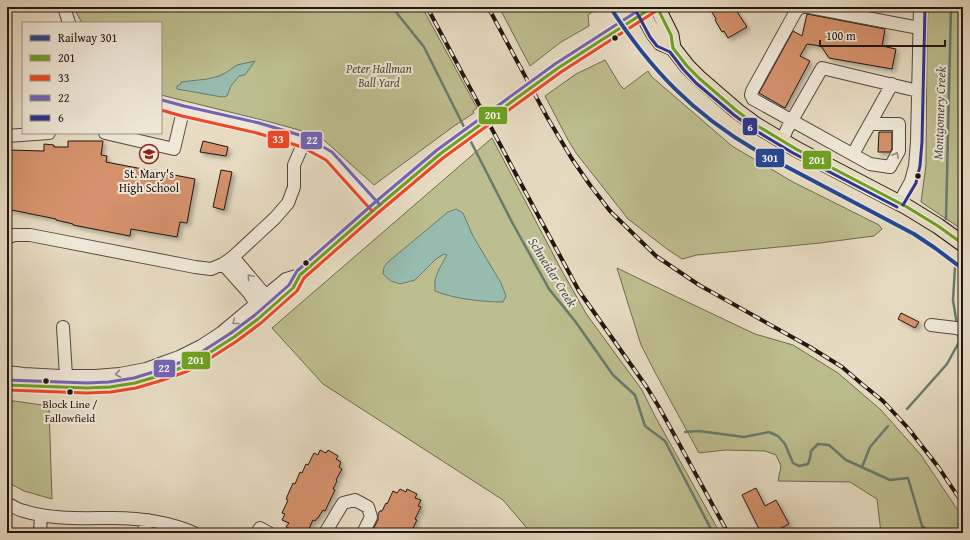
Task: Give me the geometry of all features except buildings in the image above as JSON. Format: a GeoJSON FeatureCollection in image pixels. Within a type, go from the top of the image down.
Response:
{"type":"FeatureCollection","features":[{"type":"Feature","properties":{"kind":"main road"},"geometry":{"type":"LineString","coordinates":[[657,7],[671,35],[673,48],[687,66],[714,92],[737,111],[782,141],[899,203],[938,226],[963,244]]}},
{"type":"Feature","properties":{"kind":"main road"},"geometry":{"type":"LineString","coordinates":[[645,9],[654,34],[661,43],[673,48]]}},
{"type":"Feature","properties":{"kind":"street"},"geometry":{"type":"LineString","coordinates":[[64,7],[69,22]]}},
{"type":"Feature","properties":{"kind":"street"},"geometry":{"type":"LineString","coordinates":[[870,124],[900,124],[899,151],[890,167],[870,164],[753,99],[751,95],[752,91],[796,11],[801,7],[808,7],[919,28]]}},
{"type":"Feature","properties":{"kind":"street"},"geometry":{"type":"LineString","coordinates":[[899,203],[911,181],[915,166],[920,7]]}},
{"type":"Feature","properties":{"kind":"street"},"geometry":{"type":"LineString","coordinates":[[7,385],[87,388],[110,387],[162,376],[206,356],[258,319],[293,288],[300,275],[440,154],[558,68],[645,9]]}},
{"type":"Feature","properties":{"kind":"street"},"geometry":{"type":"LineString","coordinates":[[782,141],[822,68],[918,91]]}},
{"type":"Feature","properties":{"kind":"street"},"geometry":{"type":"LineString","coordinates":[[853,154],[892,84]]}},
{"type":"Feature","properties":{"kind":"street"},"geometry":{"type":"LineString","coordinates":[[162,105],[258,128],[304,142],[329,156],[376,208]]}},
{"type":"Feature","properties":{"kind":"street"},"geometry":{"type":"LineString","coordinates":[[109,134],[174,149],[183,111]]}},
{"type":"Feature","properties":{"kind":"street"},"geometry":{"type":"LineString","coordinates":[[7,136],[35,134]]}},
{"type":"Feature","properties":{"kind":"street"},"geometry":{"type":"LineString","coordinates":[[7,238],[14,235],[30,235],[210,269],[228,261],[276,218],[288,203],[294,187],[294,166],[304,142]]}},
{"type":"Feature","properties":{"kind":"street"},"geometry":{"type":"LineString","coordinates":[[228,261],[266,296]]}},
{"type":"Feature","properties":{"kind":"street"},"geometry":{"type":"LineString","coordinates":[[228,261],[256,304]]}},
{"type":"Feature","properties":{"kind":"street"},"geometry":{"type":"LineString","coordinates":[[7,372],[66,376],[95,376],[120,374],[146,369],[168,361],[200,346],[216,336],[286,279],[300,275]]}},
{"type":"Feature","properties":{"kind":"street"},"geometry":{"type":"LineString","coordinates":[[935,326],[963,330]]}},
{"type":"Feature","properties":{"kind":"street"},"geometry":{"type":"LineString","coordinates":[[63,327],[66,376]]}},
{"type":"Feature","properties":{"kind":"street"},"geometry":{"type":"LineString","coordinates":[[325,533],[343,503],[355,500],[368,507],[371,517],[363,533]]}},
{"type":"Feature","properties":{"kind":"street"},"geometry":{"type":"LineString","coordinates":[[7,504],[22,511],[58,518],[114,518],[148,520],[185,529],[194,533]]}},
{"type":"Feature","properties":{"kind":"street"},"geometry":{"type":"LineString","coordinates":[[40,533],[41,515]]}},
{"type":"Feature","properties":{"kind":"street"},"geometry":{"type":"LineString","coordinates":[[143,533],[148,520]]}},
{"type":"Feature","properties":{"kind":"street"},"geometry":{"type":"LineString","coordinates":[[257,533],[260,528],[269,533]]}},
{"type":"Feature","properties":{"kind":"green space","name":"Peter Hallman Ball Yard"},"geometry":{"type":"Polygon","coordinates":[[[75,7],[422,7],[477,108],[473,111],[474,113],[374,185],[325,141],[299,130],[162,95],[162,22],[81,22],[75,7]]]}},
{"type":"Feature","properties":{"kind":"green space"},"geometry":{"type":"Polygon","coordinates":[[[499,7],[600,7],[588,15],[589,26],[561,42],[530,66],[499,7]]]}},
{"type":"Feature","properties":{"kind":"green space"},"geometry":{"type":"Polygon","coordinates":[[[928,7],[963,7],[963,230],[921,202],[926,165],[928,7]]]}},
{"type":"Feature","properties":{"kind":"green space"},"geometry":{"type":"Polygon","coordinates":[[[605,60],[624,89],[648,71],[652,77],[732,146],[793,182],[879,225],[882,229],[874,236],[697,255],[682,259],[628,219],[576,153],[545,96],[576,74],[605,60]]]}},
{"type":"Feature","properties":{"kind":"green space"},"geometry":{"type":"Polygon","coordinates":[[[492,138],[562,271],[587,315],[642,390],[720,533],[531,533],[503,500],[323,384],[272,328],[492,138]]]}},
{"type":"Feature","properties":{"kind":"green space"},"geometry":{"type":"Polygon","coordinates":[[[617,268],[755,334],[793,345],[838,373],[881,410],[921,455],[963,518],[963,533],[881,533],[877,499],[850,482],[778,481],[781,466],[776,455],[765,451],[725,450],[699,453],[641,345],[617,268]]]}},
{"type":"Feature","properties":{"kind":"green space"},"geometry":{"type":"Polygon","coordinates":[[[7,400],[49,406],[52,499],[24,491],[7,482],[7,400]]]}},
{"type":"Feature","properties":{"kind":"water"},"geometry":{"type":"Polygon","coordinates":[[[255,61],[245,75],[239,76],[231,86],[227,96],[222,97],[177,89],[177,86],[181,84],[181,82],[219,76],[237,65],[255,61]]]}},
{"type":"Feature","properties":{"kind":"water"},"geometry":{"type":"Polygon","coordinates":[[[456,209],[463,213],[473,236],[501,283],[506,296],[503,302],[469,300],[435,291],[435,280],[447,255],[444,254],[436,259],[415,280],[400,284],[391,281],[383,274],[384,267],[388,262],[448,212],[456,209]]]}},
{"type":"Feature","properties":{"kind":"waterway","name":"Schneider Creek"},"geometry":{"type":"LineString","coordinates":[[392,7],[424,47],[466,131]]}},
{"type":"Feature","properties":{"kind":"waterway","name":"Montgomery Creek"},"geometry":{"type":"LineString","coordinates":[[946,219],[951,7]]}},
{"type":"Feature","properties":{"kind":"waterway","name":"Schneider Creek"},"geometry":{"type":"LineString","coordinates":[[469,138],[513,224],[549,289],[575,321],[613,375],[635,395],[645,426],[665,441],[713,533]]}},
{"type":"Feature","properties":{"kind":"waterway","name":"Montgomery Creek"},"geometry":{"type":"LineString","coordinates":[[955,267],[953,300],[957,325]]}},
{"type":"Feature","properties":{"kind":"waterway","name":"Montgomery Creek"},"geometry":{"type":"LineString","coordinates":[[907,409],[947,364],[959,342],[958,331]]}},
{"type":"Feature","properties":{"kind":"waterway","name":"Montgomery Creek"},"geometry":{"type":"LineString","coordinates":[[862,467],[870,447],[888,426]]}},
{"type":"Feature","properties":{"kind":"waterway","name":"Schneider Creek"},"geometry":{"type":"LineString","coordinates":[[685,432],[699,431],[744,437],[769,432],[778,436],[785,444],[793,463],[799,466],[808,464],[811,451],[818,444],[829,445],[846,460],[890,480],[908,478],[922,526],[931,533]]}},
{"type":"Feature","properties":{"kind":"railway"},"geometry":{"type":"LineString","coordinates":[[427,7],[579,291],[646,386],[659,407],[728,533]]}},
{"type":"Feature","properties":{"kind":"railway"},"geometry":{"type":"LineString","coordinates":[[488,7],[547,117],[572,159],[610,211],[656,256],[699,285],[810,347],[842,367],[883,401],[908,428],[939,468],[963,504]]}},
{"type":"Feature","properties":{"kind":"rail line","name":"301"},"geometry":{"type":"LineString","coordinates":[[610,7],[657,70],[693,106],[713,122],[757,151],[914,234],[963,269]]}},
{"type":"Feature","properties":{"kind":"transit line","name":"201"},"geometry":{"type":"LineString","coordinates":[[7,385],[87,388],[110,387],[135,383],[162,375],[186,366],[206,355],[258,319],[293,288],[300,275],[440,154],[558,68],[653,7]]}},
{"type":"Feature","properties":{"kind":"transit line","name":"201"},"geometry":{"type":"LineString","coordinates":[[657,7],[671,35],[673,48],[687,66],[700,79],[737,111],[756,125],[796,149],[907,207],[938,226],[963,244]]}},
{"type":"Feature","properties":{"kind":"transit line","name":"6"},"geometry":{"type":"LineString","coordinates":[[903,205],[916,183],[920,166],[922,142],[925,7]]}},
{"type":"Feature","properties":{"kind":"transit line","name":"22"},"geometry":{"type":"LineString","coordinates":[[7,380],[87,383],[109,382],[134,378],[160,370],[184,361],[203,351],[255,315],[289,285],[297,271],[437,150],[555,64],[636,12],[634,9]]}},
{"type":"Feature","properties":{"kind":"transit line","name":"6"},"geometry":{"type":"LineString","coordinates":[[635,9],[650,37],[657,46],[670,52],[696,83],[734,115],[753,129],[793,153],[897,207]]}},
{"type":"Feature","properties":{"kind":"transit line","name":"33"},"geometry":{"type":"LineString","coordinates":[[7,390],[87,393],[111,392],[136,388],[163,380],[188,371],[209,359],[261,323],[297,291],[304,278],[443,158],[561,72],[656,11]]}},
{"type":"Feature","properties":{"kind":"transit line","name":"22"},"geometry":{"type":"LineString","coordinates":[[162,100],[259,123],[306,137],[332,152],[380,205]]}},
{"type":"Feature","properties":{"kind":"transit line","name":"33"},"geometry":{"type":"LineString","coordinates":[[162,110],[257,133],[302,147],[326,160],[372,211]]}},
{"type":"Feature","properties":{"kind":"place","name":"St. Mary's High School"},"geometry":{"type":"Point","coordinates":[149,154]}},
{"type":"Feature","properties":{"kind":"place","name":"Block Line / Fallowfield"},"geometry":{"type":"Point","coordinates":[70,392]}}]}
